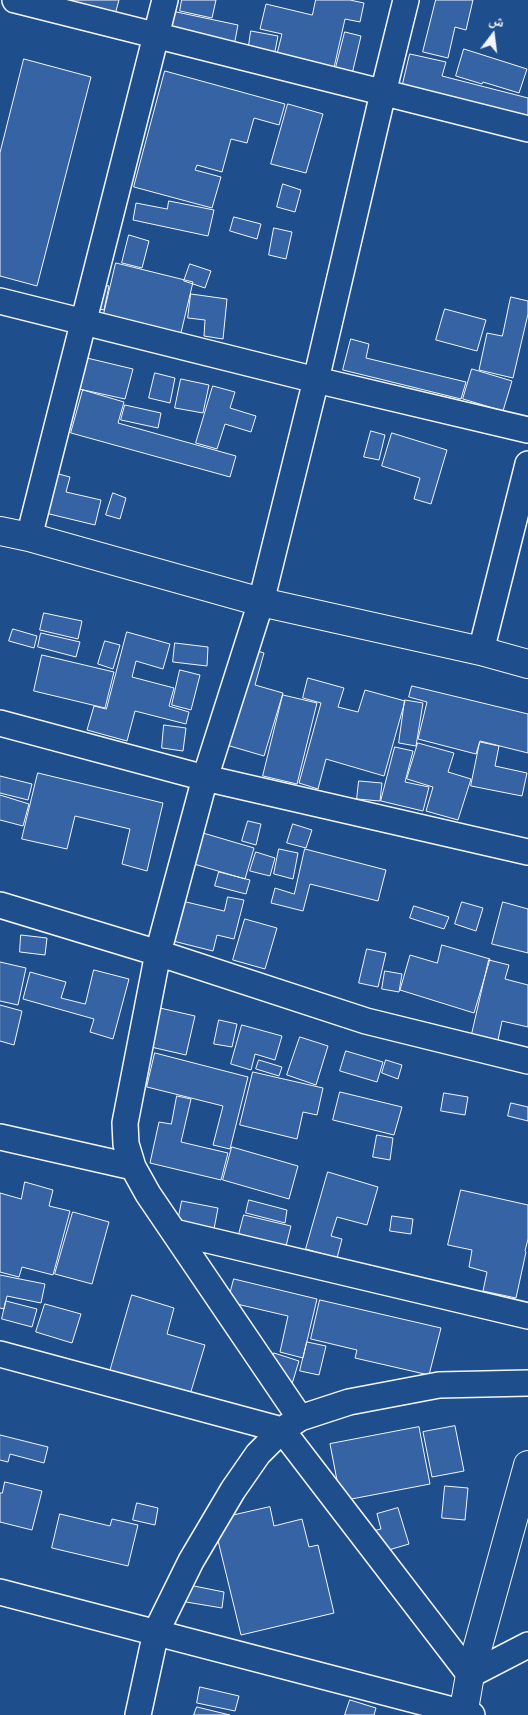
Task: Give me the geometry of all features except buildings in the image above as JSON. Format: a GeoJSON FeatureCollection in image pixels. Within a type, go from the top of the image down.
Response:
{"type":"FeatureCollection","features":[{"type":"Feature","properties":{"kind":"main road"},"geometry":{"type":"LineString","coordinates":[[0,531],[30,537],[261,602],[481,651],[528,664]]}},
{"type":"Feature","properties":{"kind":"main road"},"geometry":{"type":"LineString","coordinates":[[466,1714],[470,1675],[528,1465]]}},
{"type":"Feature","properties":{"kind":"street"},"geometry":{"type":"LineString","coordinates":[[15,0],[528,129]]}},
{"type":"Feature","properties":{"kind":"street"},"geometry":{"type":"LineString","coordinates":[[30,537],[165,0]]}},
{"type":"Feature","properties":{"kind":"street"},"geometry":{"type":"LineString","coordinates":[[406,0],[382,93],[316,380],[261,602],[205,778],[158,953],[125,1123],[126,1144],[134,1167],[148,1194],[174,1232],[291,1424],[470,1675],[528,1645]]}},
{"type":"Feature","properties":{"kind":"street"},"geometry":{"type":"LineString","coordinates":[[0,301],[316,380],[528,430]]}},
{"type":"Feature","properties":{"kind":"street"},"geometry":{"type":"LineString","coordinates":[[481,651],[528,464]]}},
{"type":"Feature","properties":{"kind":"street"},"geometry":{"type":"LineString","coordinates":[[0,723],[205,778],[528,852]]}},
{"type":"Feature","properties":{"kind":"street"},"geometry":{"type":"LineString","coordinates":[[0,905],[158,953],[366,1021],[528,1061]]}},
{"type":"Feature","properties":{"kind":"street"},"geometry":{"type":"LineString","coordinates":[[0,1137],[134,1167]]}},
{"type":"Feature","properties":{"kind":"street"},"geometry":{"type":"LineString","coordinates":[[174,1232],[528,1316]]}},
{"type":"Feature","properties":{"kind":"street"},"geometry":{"type":"LineString","coordinates":[[0,1354],[291,1424]]}},
{"type":"Feature","properties":{"kind":"street"},"geometry":{"type":"LineString","coordinates":[[138,1715],[156,1632],[191,1561],[258,1454],[291,1424],[349,1402],[439,1386],[528,1383]]}},
{"type":"Feature","properties":{"kind":"street"},"geometry":{"type":"LineString","coordinates":[[0,1592],[466,1714]]}}]}
